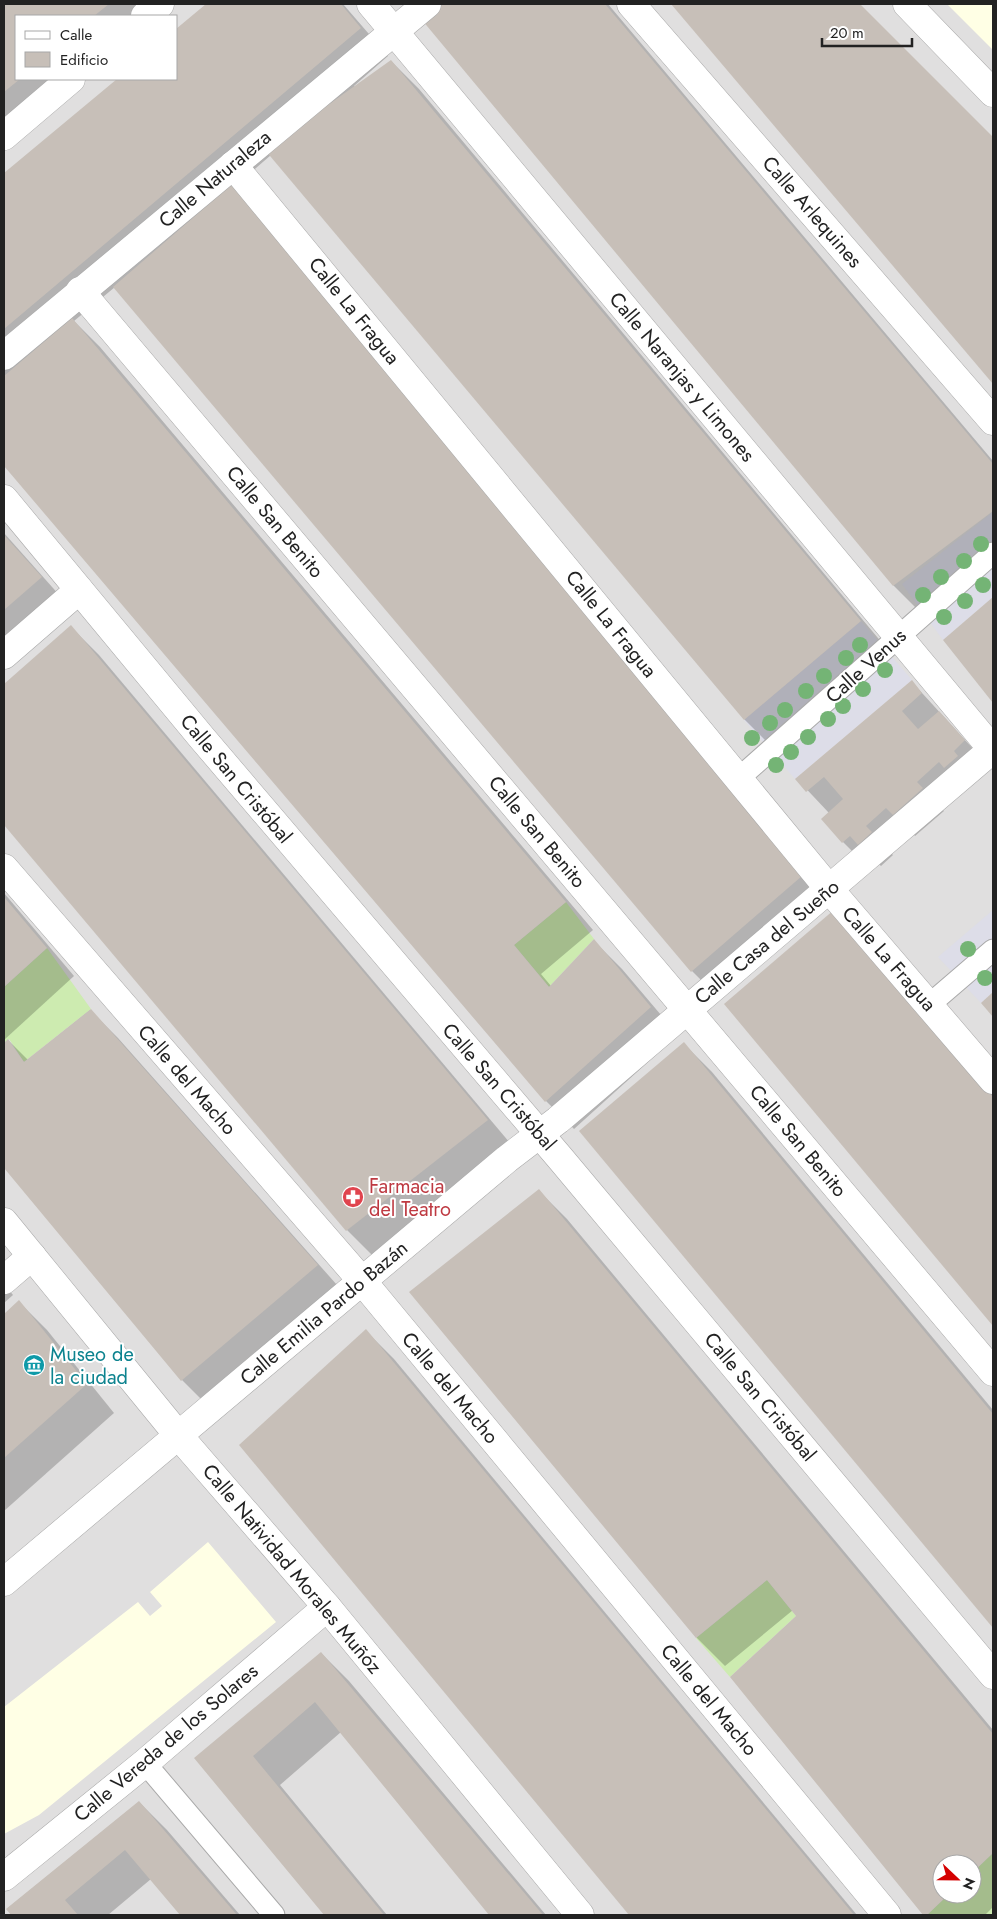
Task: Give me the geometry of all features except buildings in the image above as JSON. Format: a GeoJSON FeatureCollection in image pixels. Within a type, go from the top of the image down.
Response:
{"type":"FeatureCollection","features":[{"type":"Feature","properties":{"kind":"street"},"geometry":{"type":"LineString","coordinates":[[146,15],[160,4]]}},
{"type":"Feature","properties":{"kind":"street","name":"Calle Naranjas y Limones"},"geometry":{"type":"LineString","coordinates":[[370,4],[993,750]]}},
{"type":"Feature","properties":{"kind":"street","name":"Calle Naturaleza"},"geometry":{"type":"LineString","coordinates":[[4,356],[427,4]]}},
{"type":"Feature","properties":{"kind":"street","name":"Calle Arlequines"},"geometry":{"type":"LineString","coordinates":[[631,4],[993,421]]}},
{"type":"Feature","properties":{"kind":"street"},"geometry":{"type":"LineString","coordinates":[[907,4],[993,93]]}},
{"type":"Feature","properties":{"kind":"street"},"geometry":{"type":"LineString","coordinates":[[4,136],[70,80]]}},
{"type":"Feature","properties":{"kind":"street","name":"Calle La Fragua"},"geometry":{"type":"LineString","coordinates":[[233,165],[830,890],[993,1080]]}},
{"type":"Feature","properties":{"kind":"street","name":"Calle San Benito"},"geometry":{"type":"LineString","coordinates":[[80,291],[993,1372]]}},
{"type":"Feature","properties":{"kind":"street","name":"Calle San Cristóbal"},"geometry":{"type":"LineString","coordinates":[[4,499],[202,738],[540,1135],[993,1675]]}},
{"type":"Feature","properties":{"kind":"street","name":"Calle Venus"},"geometry":{"type":"LineString","coordinates":[[738,779],[993,553]]}},
{"type":"Feature","properties":{"kind":"street"},"geometry":{"type":"LineString","coordinates":[[4,655],[79,590]]}},
{"type":"Feature","properties":{"kind":"street","name":"Calle Casa del Sueño"},"geometry":{"type":"LineString","coordinates":[[540,1135],[993,750]]}},
{"type":"Feature","properties":{"kind":"street","name":"Calle del Macho"},"geometry":{"type":"LineString","coordinates":[[4,868],[363,1282],[887,1915]]}},
{"type":"Feature","properties":{"kind":"street"},"geometry":{"type":"LineString","coordinates":[[929,1005],[993,950]]}},
{"type":"Feature","properties":{"kind":"street","name":"Calle Emilia Pardo Bazán"},"geometry":{"type":"LineString","coordinates":[[4,1582],[507,1159],[540,1135]]}},
{"type":"Feature","properties":{"kind":"street","name":"Calle Natividad Morales Muñóz"},"geometry":{"type":"LineString","coordinates":[[4,1222],[178,1435],[327,1607],[580,1915]]}},
{"type":"Feature","properties":{"kind":"street"},"geometry":{"type":"LineString","coordinates":[[4,1280],[32,1256]]}},
{"type":"Feature","properties":{"kind":"street","name":"Calle Vereda de los Solares"},"geometry":{"type":"LineString","coordinates":[[4,1878],[145,1763],[327,1607]]}},
{"type":"Feature","properties":{"kind":"street"},"geometry":{"type":"LineString","coordinates":[[145,1763],[274,1915]]}},
{"type":"Feature","properties":{"kind":"shaded area"},"geometry":{"type":"Polygon","coordinates":[[[4,4],[993,4],[993,1915],[4,1915],[4,4]]]}},
{"type":"Feature","properties":{"kind":"shaded area"},"geometry":{"type":"Polygon","coordinates":[[[947,4],[993,4],[993,50],[947,4]]]}},
{"type":"Feature","properties":{"kind":"shaded area"},"geometry":{"type":"Polygon","coordinates":[[[993,512],[993,597],[943,640],[902,584],[993,512]]]}},
{"type":"Feature","properties":{"kind":"shaded area"},"geometry":{"type":"Polygon","coordinates":[[[861,621],[912,680],[795,779],[744,720],[861,621]]]}},
{"type":"Feature","properties":{"kind":"shaded area"},"geometry":{"type":"Polygon","coordinates":[[[993,910],[993,992],[981,1003],[938,957],[993,910]]]}},
{"type":"Feature","properties":{"kind":"shaded area"},"geometry":{"type":"Polygon","coordinates":[[[208,1542],[276,1622],[39,1815],[4,1834],[4,1707],[138,1602],[150,1616],[162,1606],[150,1592],[208,1542]]]}},
{"type":"Feature","properties":{"kind":"green space"},"geometry":{"type":"Polygon","coordinates":[[[566,902],[594,939],[549,987],[514,945],[566,902]]]}},
{"type":"Feature","properties":{"kind":"green space"},"geometry":{"type":"Polygon","coordinates":[[[47,948],[91,1009],[24,1062],[9,1039],[4,1043],[4,987],[47,948]]]}},
{"type":"Feature","properties":{"kind":"green space"},"geometry":{"type":"Polygon","coordinates":[[[767,1580],[796,1616],[730,1677],[696,1638],[767,1580]]]}},
{"type":"Feature","properties":{"kind":"green space"},"geometry":{"type":"Polygon","coordinates":[[[993,1853],[993,1915],[927,1915],[939,1904],[982,1904],[982,1863],[993,1853]]]}},
{"type":"Feature","properties":{"kind":"place","name":"Farmacia del Teatro"},"geometry":{"type":"Point","coordinates":[353,1197]}},
{"type":"Feature","properties":{"kind":"place","name":"Museo de la ciudad"},"geometry":{"type":"Point","coordinates":[34,1365]}}]}
